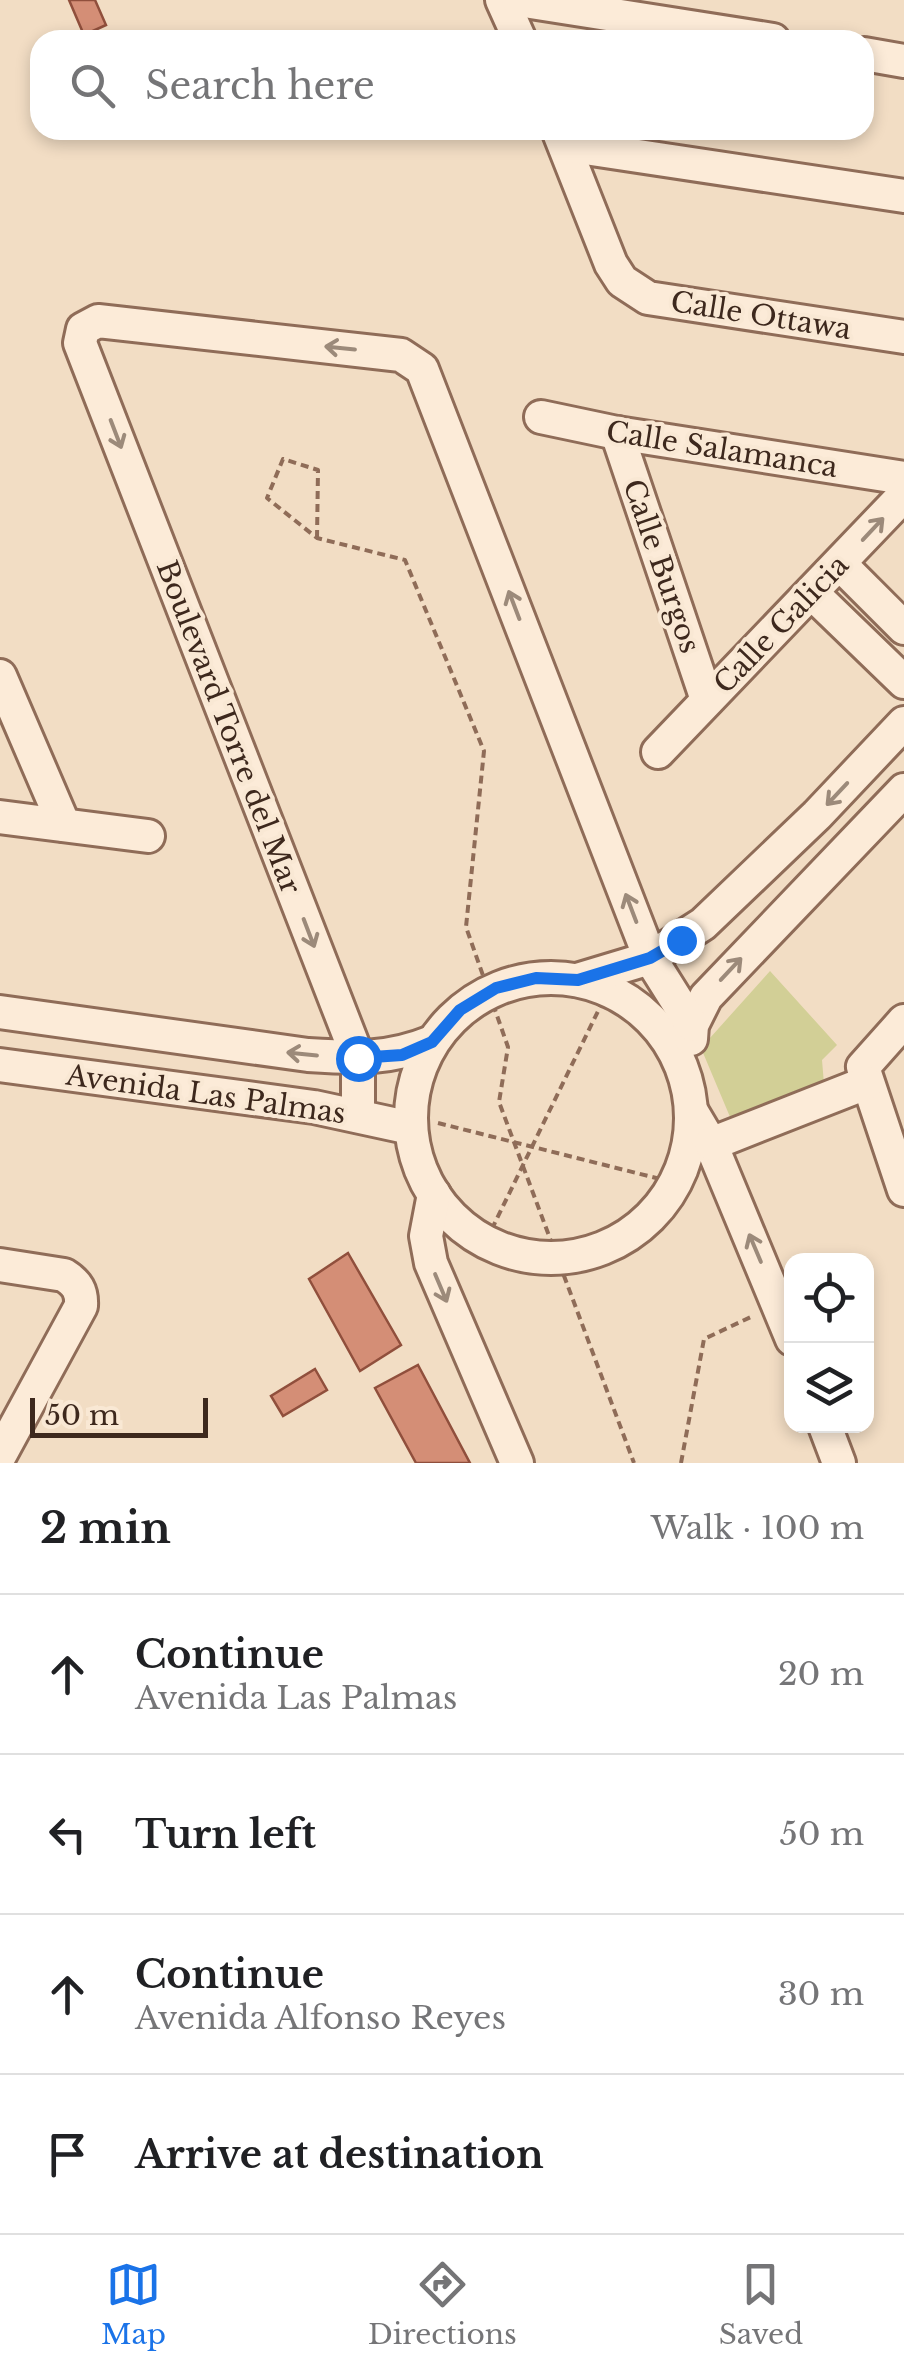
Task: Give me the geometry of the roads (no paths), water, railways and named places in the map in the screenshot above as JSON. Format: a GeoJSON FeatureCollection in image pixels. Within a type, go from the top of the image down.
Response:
{"type":"FeatureCollection","features":[{"type":"Feature","properties":{"kind":"street"},"geometry":{"type":"LineString","coordinates":[[502,0],[516,30]]}},
{"type":"Feature","properties":{"kind":"street"},"geometry":{"type":"LineString","coordinates":[[518,0],[709,30]]}},
{"type":"Feature","properties":{"kind":"street"},"geometry":{"type":"LineString","coordinates":[[874,56],[904,60]]}},
{"type":"Feature","properties":{"kind":"street","name":"Calle Ottawa"},"geometry":{"type":"LineString","coordinates":[[563,140],[611,264],[622,281],[648,298],[904,337]]}},
{"type":"Feature","properties":{"kind":"street"},"geometry":{"type":"LineString","coordinates":[[574,140],[904,196]]}},
{"type":"Feature","properties":{"kind":"street","name":"Boulevard Torre del Mar"},"geometry":{"type":"LineString","coordinates":[[358,1116],[358,1058],[80,343],[83,329],[98,321],[401,355],[412,360],[427,378],[650,958]]}},
{"type":"Feature","properties":{"kind":"street","name":"Calle Salamanca"},"geometry":{"type":"LineString","coordinates":[[541,417],[617,433],[904,478]]}},
{"type":"Feature","properties":{"kind":"street","name":"Calle Burgos"},"geometry":{"type":"LineString","coordinates":[[617,433],[708,700]]}},
{"type":"Feature","properties":{"kind":"street","name":"Calle Galicia"},"geometry":{"type":"LineString","coordinates":[[658,752],[904,496]]}},
{"type":"Feature","properties":{"kind":"street"},"geometry":{"type":"LineString","coordinates":[[840,564],[904,628]]}},
{"type":"Feature","properties":{"kind":"street"},"geometry":{"type":"LineString","coordinates":[[812,593],[904,682]]}},
{"type":"Feature","properties":{"kind":"street"},"geometry":{"type":"LineString","coordinates":[[0,676],[64,826]]}},
{"type":"Feature","properties":{"kind":"street"},"geometry":{"type":"LineString","coordinates":[[593,985],[650,958],[703,924],[817,816],[904,723]]}},
{"type":"Feature","properties":{"kind":"street"},"geometry":{"type":"LineString","coordinates":[[784,1319],[690,1100],[674,1050],[650,1018],[593,985],[536,978],[488,993],[460,1010],[432,1042],[419,1069],[411,1123],[418,1163],[434,1194],[460,1225],[486,1241],[534,1257],[575,1256],[614,1244],[647,1222],[676,1183],[688,1153],[690,1100],[692,1025],[706,997],[904,790]]}},
{"type":"Feature","properties":{"kind":"street"},"geometry":{"type":"LineString","coordinates":[[0,817],[148,836]]}},
{"type":"Feature","properties":{"kind":"street"},"geometry":{"type":"LineString","coordinates":[[650,958],[692,1025]]}},
{"type":"Feature","properties":{"kind":"street","name":"Avenida Las Palmas"},"geometry":{"type":"LineString","coordinates":[[0,1012],[308,1055],[402,1055],[432,1042]]}},
{"type":"Feature","properties":{"kind":"street"},"geometry":{"type":"LineString","coordinates":[[711,1144],[865,1074],[904,1021]]}},
{"type":"Feature","properties":{"kind":"street","name":"Avenida Las Palmas"},"geometry":{"type":"LineString","coordinates":[[0,1065],[411,1123]]}},
{"type":"Feature","properties":{"kind":"street"},"geometry":{"type":"LineString","coordinates":[[865,1074],[901,1172]]}},
{"type":"Feature","properties":{"kind":"street"},"geometry":{"type":"LineString","coordinates":[[434,1194],[426,1236],[430,1263],[517,1463]]}},
{"type":"Feature","properties":{"kind":"street"},"geometry":{"type":"LineString","coordinates":[[0,1265],[64,1275],[78,1287],[81,1306],[0,1455]]}},
{"type":"Feature","properties":{"kind":"street"},"geometry":{"type":"LineString","coordinates":[[828,1433],[840,1463]]}}]}
